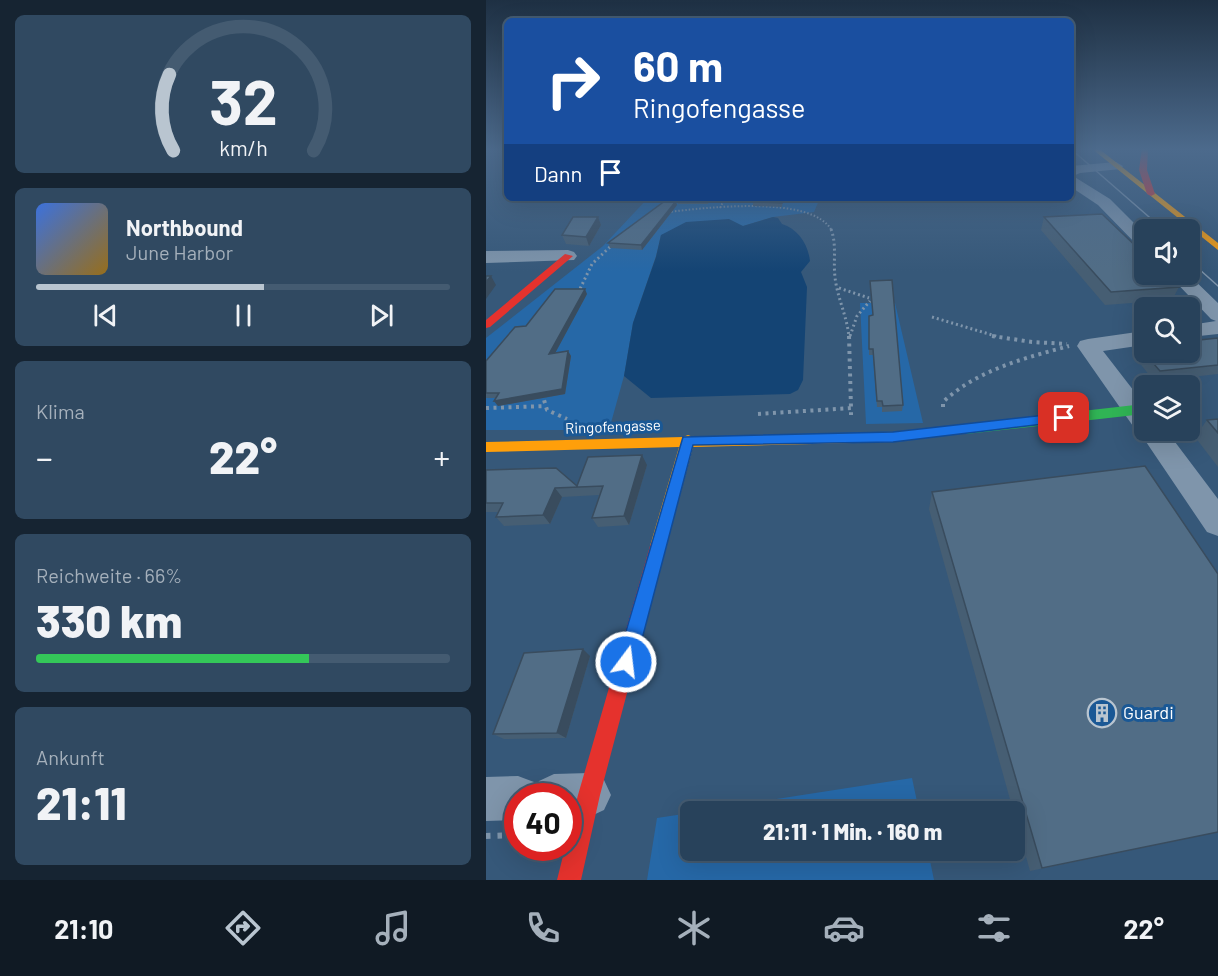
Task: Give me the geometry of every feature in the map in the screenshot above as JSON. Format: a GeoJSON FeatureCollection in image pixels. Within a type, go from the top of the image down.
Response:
{"type":"FeatureCollection","features":[{"type":"Feature","properties":{"kind":"street"},"geometry":{"type":"LineString","coordinates":[[1085,189],[1104,202],[1134,232]]}},
{"type":"Feature","properties":{"kind":"street"},"geometry":{"type":"LineString","coordinates":[[1146,189],[1218,247]]}},
{"type":"Feature","properties":{"kind":"street"},"geometry":{"type":"LineString","coordinates":[[1149,189],[1151,194]]}},
{"type":"Feature","properties":{"kind":"street"},"geometry":{"type":"LineString","coordinates":[[486,257],[568,255]]}},
{"type":"Feature","properties":{"kind":"street"},"geometry":{"type":"LineString","coordinates":[[486,325],[568,255]]}},
{"type":"Feature","properties":{"kind":"street"},"geometry":{"type":"LineString","coordinates":[[1188,285],[1218,315]]}},
{"type":"Feature","properties":{"kind":"street"},"geometry":{"type":"LineString","coordinates":[[1200,330],[1218,327]]}},
{"type":"Feature","properties":{"kind":"street"},"geometry":{"type":"LineString","coordinates":[[1134,339],[1088,346],[1134,409]]}},
{"type":"Feature","properties":{"kind":"street","name":"Ringofengasse"},"geometry":{"type":"LineString","coordinates":[[486,447],[688,440],[893,437],[1134,422]]}},
{"type":"Feature","properties":{"kind":"street"},"geometry":{"type":"LineString","coordinates":[[576,783],[688,440]]}},
{"type":"Feature","properties":{"kind":"street"},"geometry":{"type":"LineString","coordinates":[[1158,441],[1218,523]]}},
{"type":"Feature","properties":{"kind":"street"},"geometry":{"type":"LineString","coordinates":[[486,799],[504,798]]}},
{"type":"Feature","properties":{"kind":"street"},"geometry":{"type":"LineString","coordinates":[[569,880],[570,861]]}},
{"type":"Feature","properties":{"kind":"path"},"geometry":{"type":"LineString","coordinates":[[720,208],[724,201]]}},
{"type":"Feature","properties":{"kind":"path"},"geometry":{"type":"LineString","coordinates":[[662,213],[720,208],[776,207],[803,210],[817,215],[828,225],[831,232],[838,288],[847,317],[851,417]]}},
{"type":"Feature","properties":{"kind":"path"},"geometry":{"type":"LineString","coordinates":[[573,300],[592,264],[617,241]]}},
{"type":"Feature","properties":{"kind":"path"},"geometry":{"type":"LineString","coordinates":[[838,288],[870,300],[852,324],[849,340]]}},
{"type":"Feature","properties":{"kind":"path"},"geometry":{"type":"LineString","coordinates":[[932,317],[961,328],[997,337],[1045,344],[1072,345],[1038,355],[968,382],[951,391],[943,402],[943,411]]}},
{"type":"Feature","properties":{"kind":"path"},"geometry":{"type":"LineString","coordinates":[[542,383],[547,410],[554,415],[577,419]]}},
{"type":"Feature","properties":{"kind":"path"},"geometry":{"type":"LineString","coordinates":[[486,408],[546,406]]}},
{"type":"Feature","properties":{"kind":"path"},"geometry":{"type":"LineString","coordinates":[[752,414],[851,408]]}},
{"type":"Feature","properties":{"kind":"path"},"geometry":{"type":"LineString","coordinates":[[486,836],[504,835]]}},
{"type":"Feature","properties":{"kind":"shaded area"},"geometry":{"type":"Polygon","coordinates":[[[645,201],[819,201],[814,212],[773,217],[743,226],[661,235],[633,323],[624,376],[609,430],[486,430],[486,338],[603,246],[645,201]]]}},
{"type":"Feature","properties":{"kind":"shaded area"},"geometry":{"type":"Polygon","coordinates":[[[773,217],[778,218],[782,224],[797,233],[807,249],[810,261],[801,272],[807,287],[803,380],[798,390],[790,394],[651,398],[624,376],[633,323],[656,257],[661,235],[686,222],[729,219],[743,226],[773,217]]]}},
{"type":"Feature","properties":{"kind":"shaded area"},"geometry":{"type":"Polygon","coordinates":[[[860,303],[895,303],[923,423],[866,424],[860,303]]]}},
{"type":"Feature","properties":{"kind":"shaded area"},"geometry":{"type":"Polygon","coordinates":[[[912,778],[917,801],[764,801],[912,778]]]}},
{"type":"Feature","properties":{"kind":"shaded area"},"geometry":{"type":"Polygon","coordinates":[[[680,815],[680,861],[930,861],[934,880],[647,880],[657,818],[680,815]]]}},
{"type":"Feature","properties":{"kind":"building"},"geometry":{"type":"Polygon","coordinates":[[[665,201],[676,201],[641,245],[608,243],[665,201]]]}},
{"type":"Feature","properties":{"kind":"building"},"geometry":{"type":"Polygon","coordinates":[[[782,201],[782,203],[753,202],[782,201]]]}},
{"type":"Feature","properties":{"kind":"building"},"geometry":{"type":"Polygon","coordinates":[[[1102,214],[1134,244],[1134,285],[1177,285],[1179,287],[1111,292],[1044,217],[1102,214]]]}},
{"type":"Feature","properties":{"kind":"building"},"geometry":{"type":"Polygon","coordinates":[[[573,217],[598,217],[586,237],[562,235],[573,217]]]}},
{"type":"Feature","properties":{"kind":"building"},"geometry":{"type":"Polygon","coordinates":[[[892,280],[903,405],[883,406],[882,401],[877,401],[873,349],[869,349],[869,316],[873,315],[870,281],[892,280]]]}},
{"type":"Feature","properties":{"kind":"building"},"geometry":{"type":"Polygon","coordinates":[[[555,289],[585,289],[549,354],[568,351],[562,389],[494,401],[499,393],[486,393],[486,361],[515,327],[526,326],[555,289]]]}},
{"type":"Feature","properties":{"kind":"building"},"geometry":{"type":"Polygon","coordinates":[[[1218,338],[1218,365],[1160,371],[1153,363],[1200,363],[1200,340],[1218,338]]]}},
{"type":"Feature","properties":{"kind":"building"},"geometry":{"type":"Polygon","coordinates":[[[1218,419],[1218,433],[1207,420],[1218,419]]]}},
{"type":"Feature","properties":{"kind":"building"},"geometry":{"type":"Polygon","coordinates":[[[642,455],[624,516],[592,518],[603,486],[555,488],[543,515],[496,517],[503,503],[486,503],[486,470],[556,468],[577,486],[588,457],[642,455]]]}},
{"type":"Feature","properties":{"kind":"building","name":"Guardi"},"geometry":{"type":"Polygon","coordinates":[[[1145,466],[1218,574],[1218,832],[1042,868],[1025,810],[1025,801],[1022,801],[932,492],[1145,466]]]}},
{"type":"Feature","properties":{"kind":"building"},"geometry":{"type":"Polygon","coordinates":[[[583,649],[557,733],[493,734],[524,653],[583,649]]]}},
{"type":"Feature","properties":{"kind":"tram line"},"geometry":{"type":"LineString","coordinates":[[1117,189],[1151,219]]}},
{"type":"Feature","properties":{"kind":"tram line"},"geometry":{"type":"LineString","coordinates":[[1200,270],[1218,286]]}},
{"type":"Feature","properties":{"kind":"traffic: fast"},"geometry":{"type":"LineString","coordinates":[[966,429],[1134,410]]}},
{"type":"Feature","properties":{"kind":"traffic: slow"},"geometry":{"type":"LineString","coordinates":[[1145,189],[1218,247]]}},
{"type":"Feature","properties":{"kind":"traffic: slow"},"geometry":{"type":"LineString","coordinates":[[486,447],[893,437],[966,429]]}},
{"type":"Feature","properties":{"kind":"traffic: slow"},"geometry":{"type":"LineString","coordinates":[[658,546],[688,440]]}},
{"type":"Feature","properties":{"kind":"traffic: jam"},"geometry":{"type":"LineString","coordinates":[[1149,189],[1151,194]]}},
{"type":"Feature","properties":{"kind":"traffic: jam"},"geometry":{"type":"LineString","coordinates":[[486,325],[568,256]]}},
{"type":"Feature","properties":{"kind":"traffic: jam"},"geometry":{"type":"LineString","coordinates":[[569,880],[589,795],[658,546]]}},
{"type":"Feature","properties":{"kind":"place","name":"Guardi"},"geometry":{"type":"Point","coordinates":[1102,713]}},
{"type":"Feature","properties":{"kind":"route"},"geometry":{"type":"LineString","coordinates":[[626,662],[688,440],[893,437],[1064,418]]}}]}
